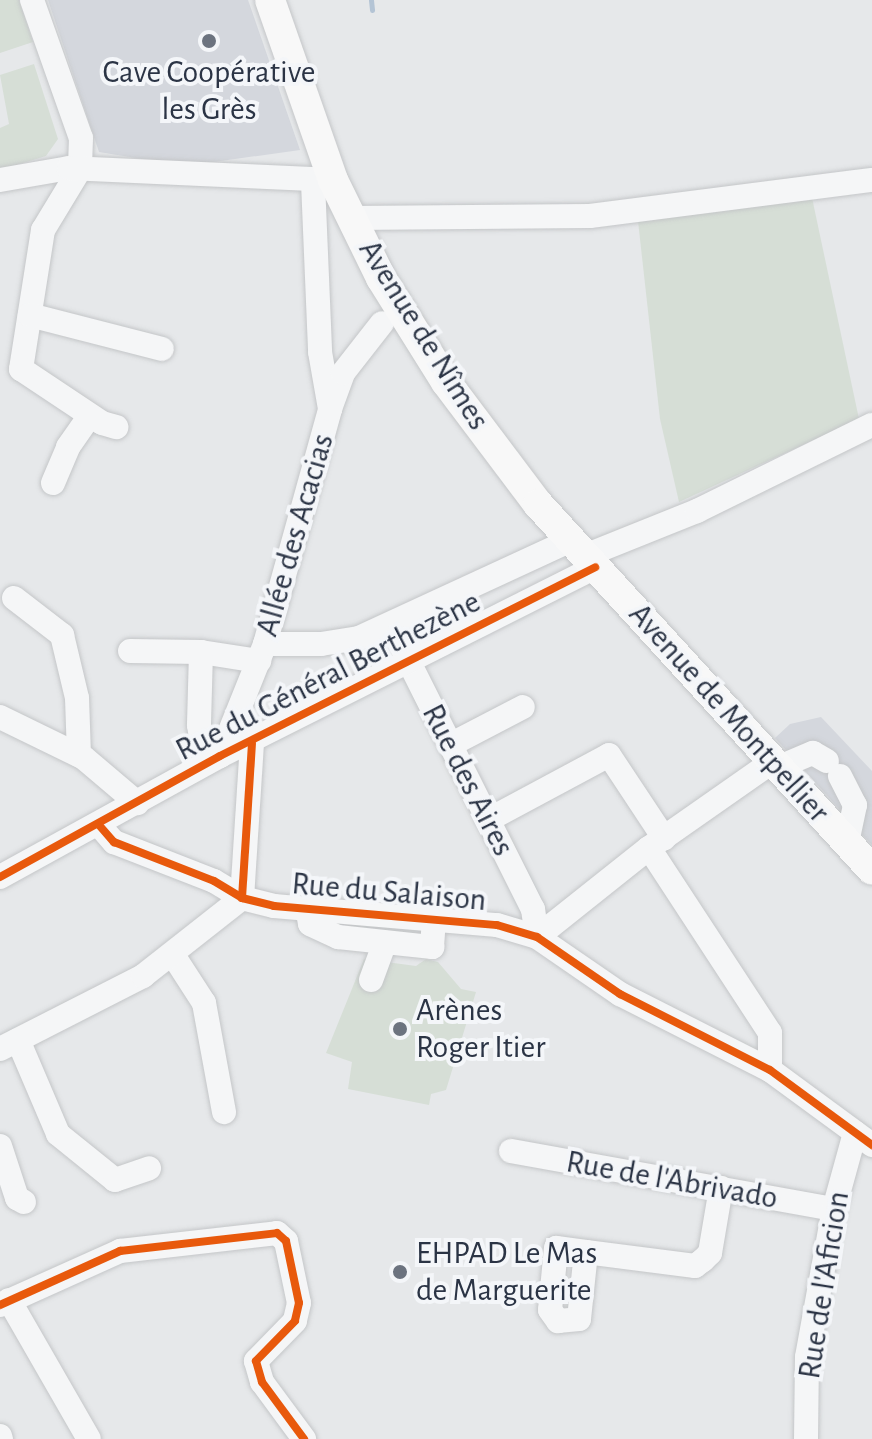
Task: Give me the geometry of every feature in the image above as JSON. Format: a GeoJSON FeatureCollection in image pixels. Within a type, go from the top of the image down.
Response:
{"type":"FeatureCollection","features":[{"type":"Feature","properties":{"kind":"main road","name":"Avenue de Nîmes"},"geometry":{"type":"LineString","coordinates":[[270,0],[323,181],[351,218],[392,297],[446,382],[584,554]]}},
{"type":"Feature","properties":{"kind":"main road","name":"Avenue de Montpellier"},"geometry":{"type":"LineString","coordinates":[[584,554],[872,870]]}},
{"type":"Feature","properties":{"kind":"street"},"geometry":{"type":"LineString","coordinates":[[32,0],[81,138],[80,169],[43,230],[21,369],[90,416],[116,427]]}},
{"type":"Feature","properties":{"kind":"street"},"geometry":{"type":"LineString","coordinates":[[0,180],[80,169],[323,181],[320,352],[330,409]]}},
{"type":"Feature","properties":{"kind":"street"},"geometry":{"type":"LineString","coordinates":[[351,218],[590,216],[872,180]]}},
{"type":"Feature","properties":{"kind":"street"},"geometry":{"type":"LineString","coordinates":[[30,315],[162,349]]}},
{"type":"Feature","properties":{"kind":"street","name":"Allée des Acacias"},"geometry":{"type":"LineString","coordinates":[[220,756],[262,652],[330,409],[343,373],[382,323]]}},
{"type":"Feature","properties":{"kind":"street"},"geometry":{"type":"LineString","coordinates":[[53,483],[68,447],[90,416]]}},
{"type":"Feature","properties":{"kind":"street"},"geometry":{"type":"LineString","coordinates":[[130,651],[262,652],[321,644],[391,626],[697,511],[872,425]]}},
{"type":"Feature","properties":{"kind":"street","name":"Rue du Général Berthezène"},"geometry":{"type":"LineString","coordinates":[[0,877],[220,756],[252,743],[408,662],[584,554]]}},
{"type":"Feature","properties":{"kind":"street"},"geometry":{"type":"LineString","coordinates":[[14,598],[62,635],[77,698],[79,755]]}},
{"type":"Feature","properties":{"kind":"street","name":"Rue des Aires"},"geometry":{"type":"LineString","coordinates":[[391,626],[533,909],[537,937]]}},
{"type":"Feature","properties":{"kind":"street"},"geometry":{"type":"LineString","coordinates":[[201,652],[202,745],[220,756]]}},
{"type":"Feature","properties":{"kind":"street"},"geometry":{"type":"LineString","coordinates":[[450,745],[523,707]]}},
{"type":"Feature","properties":{"kind":"street"},"geometry":{"type":"LineString","coordinates":[[0,717],[79,755],[137,803]]}},
{"type":"Feature","properties":{"kind":"street"},"geometry":{"type":"LineString","coordinates":[[149,1168],[115,1180],[58,1134],[9,1045],[173,955],[242,898],[252,743]]}},
{"type":"Feature","properties":{"kind":"street"},"geometry":{"type":"LineString","coordinates":[[537,937],[656,843],[775,765],[813,753],[834,768],[855,805],[847,843]]}},
{"type":"Feature","properties":{"kind":"street"},"geometry":{"type":"LineString","coordinates":[[488,820],[609,755],[656,843],[770,1033],[770,1070]]}},
{"type":"Feature","properties":{"kind":"street","name":"Rue du Salaison"},"geometry":{"type":"LineString","coordinates":[[99,825],[114,842],[214,881],[242,898],[307,908],[497,925],[537,937],[620,994],[770,1070],[864,1139]]}},
{"type":"Feature","properties":{"kind":"street"},"geometry":{"type":"LineString","coordinates":[[307,908],[310,924],[338,937],[432,947],[434,917]]}},
{"type":"Feature","properties":{"kind":"street"},"geometry":{"type":"LineString","coordinates":[[371,980],[385,942]]}},
{"type":"Feature","properties":{"kind":"street"},"geometry":{"type":"LineString","coordinates":[[173,955],[204,1003],[224,1112]]}},
{"type":"Feature","properties":{"kind":"street","name":"Rue de l'Aficion"},"geometry":{"type":"LineString","coordinates":[[806,1439],[807,1357],[834,1209],[864,1139]]}},
{"type":"Feature","properties":{"kind":"street"},"geometry":{"type":"LineString","coordinates":[[0,1146],[17,1198],[24,1202]]}},
{"type":"Feature","properties":{"kind":"street","name":"Rue de l'Abrivado"},"geometry":{"type":"LineString","coordinates":[[511,1151],[834,1209]]}},
{"type":"Feature","properties":{"kind":"street"},"geometry":{"type":"LineString","coordinates":[[586,1252],[695,1266],[710,1253],[721,1188]]}},
{"type":"Feature","properties":{"kind":"street"},"geometry":{"type":"LineString","coordinates":[[89,1439],[4,1302],[120,1251],[277,1233],[286,1241],[299,1303],[295,1321],[256,1361],[262,1382],[304,1439]]}},
{"type":"Feature","properties":{"kind":"shaded area"},"geometry":{"type":"Polygon","coordinates":[[[0,0],[19,0],[33,42],[0,53],[0,0]]]}},
{"type":"Feature","properties":{"kind":"shaded area","name":"Cave Coopérative les Grès"},"geometry":{"type":"Polygon","coordinates":[[[48,0],[248,0],[300,150],[185,166],[99,152],[48,0]]]}},
{"type":"Feature","properties":{"kind":"shaded area"},"geometry":{"type":"Polygon","coordinates":[[[34,64],[58,139],[46,156],[0,170],[0,128],[9,124],[0,75],[34,64]]]}},
{"type":"Feature","properties":{"kind":"shaded area"},"geometry":{"type":"Polygon","coordinates":[[[811,193],[859,419],[679,502],[660,419],[638,221],[811,193]]]}},
{"type":"Feature","properties":{"kind":"shaded area"},"geometry":{"type":"Polygon","coordinates":[[[821,717],[872,771],[872,845],[775,738],[790,724],[821,717]]]}},
{"type":"Feature","properties":{"kind":"shaded area","name":"Arènes Roger Itier"},"geometry":{"type":"Polygon","coordinates":[[[364,959],[416,966],[426,959],[438,962],[461,989],[476,992],[446,1090],[431,1094],[429,1105],[348,1089],[352,1062],[326,1053],[364,959]]]}},
{"type":"Feature","properties":{"kind":"waterway"},"geometry":{"type":"LineString","coordinates":[[371,0],[372,10]]}},
{"type":"Feature","properties":{"kind":"cycle path"},"geometry":{"type":"LineString","coordinates":[[0,877],[220,756],[595,567]]}},
{"type":"Feature","properties":{"kind":"cycle path"},"geometry":{"type":"LineString","coordinates":[[242,898],[252,743]]}},
{"type":"Feature","properties":{"kind":"cycle path"},"geometry":{"type":"LineString","coordinates":[[99,825],[114,842],[214,881],[242,898],[274,906],[497,925],[537,937],[620,994],[770,1070],[872,1145]]}},
{"type":"Feature","properties":{"kind":"cycle path"},"geometry":{"type":"LineString","coordinates":[[0,1305],[120,1251],[277,1233],[286,1241],[299,1303],[295,1321],[256,1361],[262,1382],[304,1439]]}},
{"type":"Feature","properties":{"kind":"place","name":"Cave Coopérative les Grès"},"geometry":{"type":"Point","coordinates":[209,41]}},
{"type":"Feature","properties":{"kind":"place","name":"Arènes Roger Itier"},"geometry":{"type":"Point","coordinates":[400,1029]}},
{"type":"Feature","properties":{"kind":"place","name":"EHPAD Le Mas de Marguerite"},"geometry":{"type":"Point","coordinates":[400,1272]}}]}
